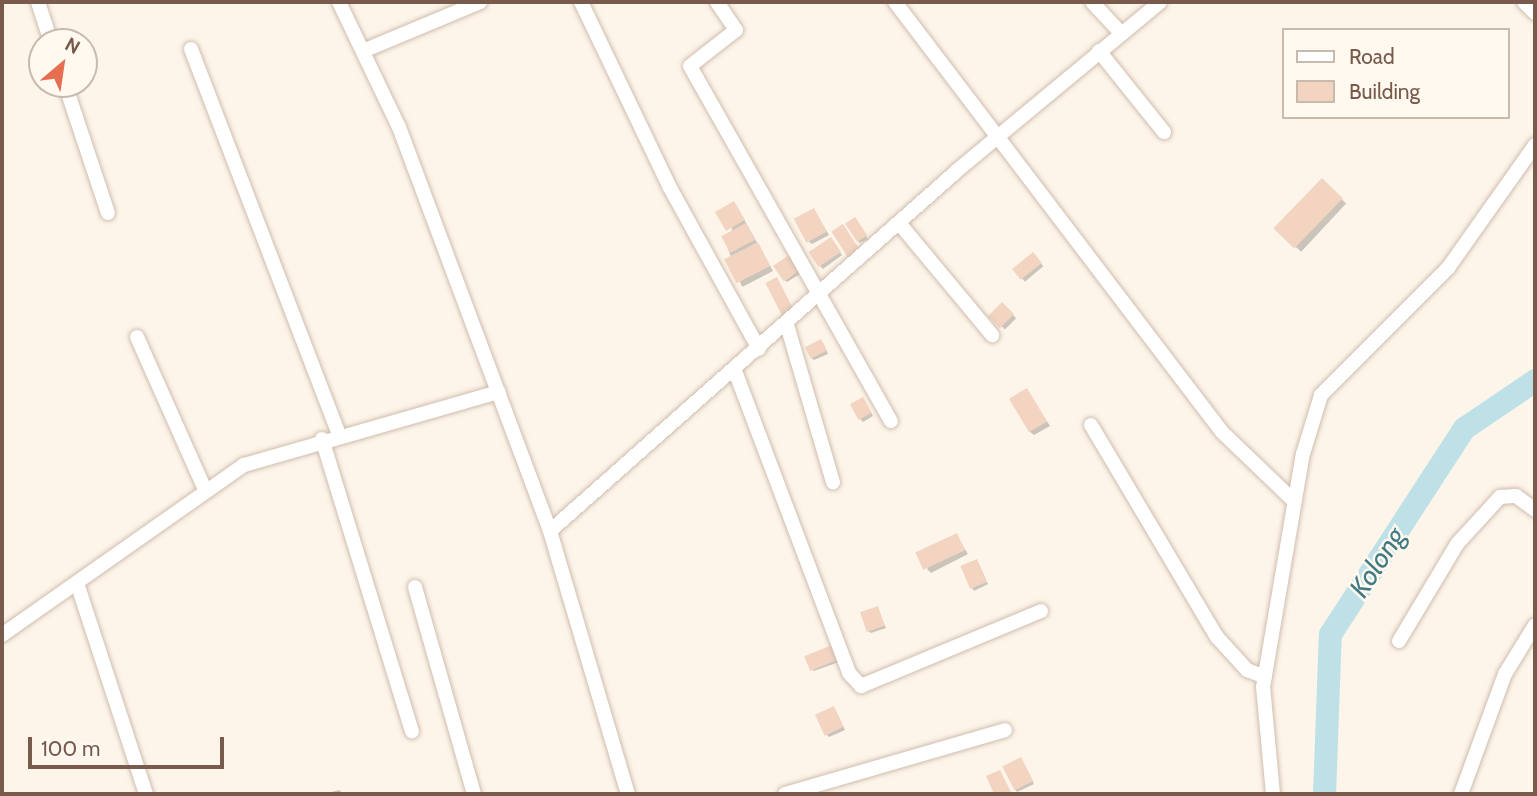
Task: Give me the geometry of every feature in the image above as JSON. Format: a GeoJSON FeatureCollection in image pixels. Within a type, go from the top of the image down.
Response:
{"type":"FeatureCollection","features":[{"type":"Feature","properties":{"kind":"street"},"geometry":{"type":"LineString","coordinates":[[37,2],[46,28]]}},
{"type":"Feature","properties":{"kind":"street"},"geometry":{"type":"LineString","coordinates":[[339,2],[399,127],[551,530],[628,794]]}},
{"type":"Feature","properties":{"kind":"street"},"geometry":{"type":"LineString","coordinates":[[363,51],[480,2]]}},
{"type":"Feature","properties":{"kind":"street"},"geometry":{"type":"LineString","coordinates":[[581,2],[669,186],[759,349]]}},
{"type":"Feature","properties":{"kind":"street"},"geometry":{"type":"LineString","coordinates":[[717,2],[736,30],[690,66],[823,292],[891,421]]}},
{"type":"Feature","properties":{"kind":"street"},"geometry":{"type":"LineString","coordinates":[[895,2],[1000,135],[1222,432],[1294,501]]}},
{"type":"Feature","properties":{"kind":"street"},"geometry":{"type":"LineString","coordinates":[[1092,2],[1121,33]]}},
{"type":"Feature","properties":{"kind":"street"},"geometry":{"type":"LineString","coordinates":[[551,530],[735,371],[1000,135],[1160,2]]}},
{"type":"Feature","properties":{"kind":"street"},"geometry":{"type":"LineString","coordinates":[[1524,2],[1535,13]]}},
{"type":"Feature","properties":{"kind":"street"},"geometry":{"type":"LineString","coordinates":[[191,49],[339,435]]}},
{"type":"Feature","properties":{"kind":"street"},"geometry":{"type":"LineString","coordinates":[[1098,51],[1164,132]]}},
{"type":"Feature","properties":{"kind":"street"},"geometry":{"type":"LineString","coordinates":[[70,98],[108,213]]}},
{"type":"Feature","properties":{"kind":"street"},"geometry":{"type":"LineString","coordinates":[[1273,794],[1265,677],[1294,501],[1321,396],[1448,268],[1535,145]]}},
{"type":"Feature","properties":{"kind":"street"},"geometry":{"type":"LineString","coordinates":[[899,223],[992,335]]}},
{"type":"Feature","properties":{"kind":"street"},"geometry":{"type":"LineString","coordinates":[[787,325],[833,482]]}},
{"type":"Feature","properties":{"kind":"street"},"geometry":{"type":"LineString","coordinates":[[137,337],[205,490]]}},
{"type":"Feature","properties":{"kind":"street"},"geometry":{"type":"LineString","coordinates":[[735,371],[849,673],[861,686],[1041,611]]}},
{"type":"Feature","properties":{"kind":"street"},"geometry":{"type":"LineString","coordinates":[[2,635],[205,490],[262,457],[499,392]]}},
{"type":"Feature","properties":{"kind":"street"},"geometry":{"type":"LineString","coordinates":[[1091,425],[1217,638],[1247,670],[1265,677]]}},
{"type":"Feature","properties":{"kind":"street"},"geometry":{"type":"LineString","coordinates":[[322,439],[412,731]]}},
{"type":"Feature","properties":{"kind":"street"},"geometry":{"type":"LineString","coordinates":[[1399,641],[1457,544],[1500,497],[1516,496],[1535,510]]}},
{"type":"Feature","properties":{"kind":"street"},"geometry":{"type":"LineString","coordinates":[[77,583],[146,794]]}},
{"type":"Feature","properties":{"kind":"street"},"geometry":{"type":"LineString","coordinates":[[415,587],[474,794]]}},
{"type":"Feature","properties":{"kind":"street"},"geometry":{"type":"LineString","coordinates":[[1461,794],[1505,674],[1534,629]]}},
{"type":"Feature","properties":{"kind":"street"},"geometry":{"type":"LineString","coordinates":[[785,794],[1005,730]]}},
{"type":"Feature","properties":{"kind":"building"},"geometry":{"type":"Polygon","coordinates":[[[1322,178],[1343,198],[1294,248],[1273,228],[1322,178]]]}},
{"type":"Feature","properties":{"kind":"building"},"geometry":{"type":"Polygon","coordinates":[[[734,201],[745,220],[726,231],[715,212],[734,201]]]}},
{"type":"Feature","properties":{"kind":"building"},"geometry":{"type":"Polygon","coordinates":[[[814,208],[827,232],[806,243],[794,219],[814,208]]]}},
{"type":"Feature","properties":{"kind":"building"},"geometry":{"type":"Polygon","coordinates":[[[855,217],[867,235],[857,242],[845,224],[855,217]]]}},
{"type":"Feature","properties":{"kind":"building"},"geometry":{"type":"Polygon","coordinates":[[[746,223],[755,240],[730,253],[721,236],[746,223]]]}},
{"type":"Feature","properties":{"kind":"building"},"geometry":{"type":"Polygon","coordinates":[[[843,224],[860,250],[848,258],[831,232],[843,224]]]}},
{"type":"Feature","properties":{"kind":"building"},"geometry":{"type":"Polygon","coordinates":[[[831,237],[841,252],[819,267],[809,252],[831,237]]]}},
{"type":"Feature","properties":{"kind":"building"},"geometry":{"type":"Polygon","coordinates":[[[758,242],[770,266],[736,283],[724,259],[758,242]]]}},
{"type":"Feature","properties":{"kind":"building"},"geometry":{"type":"Polygon","coordinates":[[[796,250],[807,266],[784,282],[773,266],[796,250]]]}},
{"type":"Feature","properties":{"kind":"building"},"geometry":{"type":"Polygon","coordinates":[[[1033,252],[1042,263],[1021,280],[1012,269],[1033,252]]]}},
{"type":"Feature","properties":{"kind":"building"},"geometry":{"type":"Polygon","coordinates":[[[777,277],[795,313],[784,319],[765,283],[777,277]]]}},
{"type":"Feature","properties":{"kind":"building"},"geometry":{"type":"Polygon","coordinates":[[[1002,302],[1014,314],[1000,328],[988,316],[1002,302]]]}},
{"type":"Feature","properties":{"kind":"building"},"geometry":{"type":"Polygon","coordinates":[[[821,339],[827,351],[811,359],[805,347],[821,339]]]}},
{"type":"Feature","properties":{"kind":"building"},"geometry":{"type":"Polygon","coordinates":[[[1027,388],[1047,421],[1029,432],[1009,399],[1027,388]]]}},
{"type":"Feature","properties":{"kind":"building"},"geometry":{"type":"Polygon","coordinates":[[[863,397],[872,413],[859,420],[850,404],[863,397]]]}},
{"type":"Feature","properties":{"kind":"building"},"geometry":{"type":"Polygon","coordinates":[[[957,533],[965,550],[923,570],[915,552],[957,533]]]}},
{"type":"Feature","properties":{"kind":"building"},"geometry":{"type":"Polygon","coordinates":[[[977,559],[987,582],[970,589],[960,566],[977,559]]]}},
{"type":"Feature","properties":{"kind":"building"},"geometry":{"type":"Polygon","coordinates":[[[878,606],[885,626],[867,632],[860,612],[878,606]]]}},
{"type":"Feature","properties":{"kind":"building"},"geometry":{"type":"Polygon","coordinates":[[[832,645],[838,660],[810,671],[804,656],[832,645]]]}},
{"type":"Feature","properties":{"kind":"building"},"geometry":{"type":"Polygon","coordinates":[[[834,706],[844,727],[825,736],[815,715],[834,706]]]}},
{"type":"Feature","properties":{"kind":"building"},"geometry":{"type":"Polygon","coordinates":[[[1021,757],[1033,781],[1015,791],[1002,767],[1021,757]]]}},
{"type":"Feature","properties":{"kind":"building"},"geometry":{"type":"Polygon","coordinates":[[[1000,770],[1011,792],[994,794],[986,776],[1000,770]]]}},
{"type":"Feature","properties":{"kind":"waterway","name":"Kolong"},"geometry":{"type":"LineString","coordinates":[[1324,794],[1330,634],[1464,428],[1535,380]]}}]}
